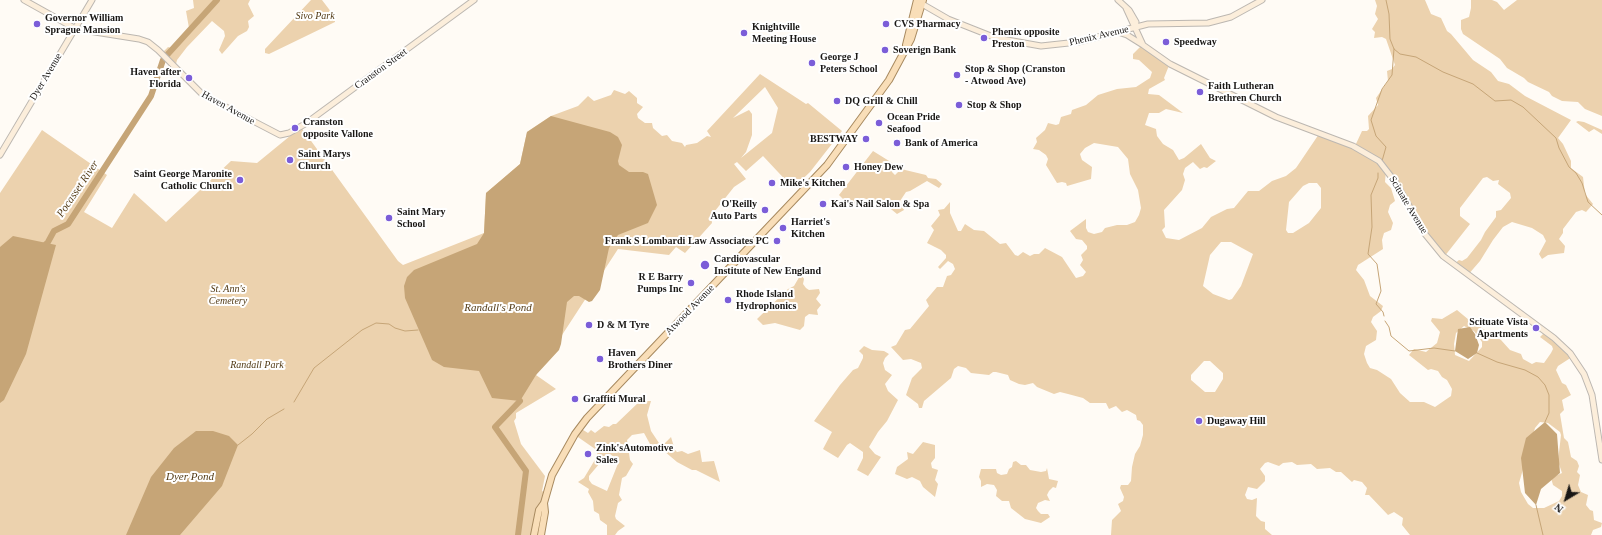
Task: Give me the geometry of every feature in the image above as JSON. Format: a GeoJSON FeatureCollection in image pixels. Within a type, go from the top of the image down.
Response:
{"type":"FeatureCollection","features":[{"type":"Feature","properties":{"kind":"main road"},"geometry":{"type":"LineString","coordinates":[[24,0],[76,29]]}},
{"type":"Feature","properties":{"kind":"main road","name":"Dyer Avenue"},"geometry":{"type":"LineString","coordinates":[[0,155],[92,0]]}},
{"type":"Feature","properties":{"kind":"main road","name":"Cranston Street"},"geometry":{"type":"LineString","coordinates":[[285,134],[305,124],[474,0]]}},
{"type":"Feature","properties":{"kind":"main road","name":"Scituate Avenue"},"geometry":{"type":"LineString","coordinates":[[1118,0],[1126,8],[1143,44],[1170,64],[1257,108],[1353,146],[1379,161],[1396,183],[1425,234],[1443,256],[1554,338],[1570,353],[1584,374],[1592,395],[1602,460]]}},
{"type":"Feature","properties":{"kind":"main road","name":"Phenix Avenue"},"geometry":{"type":"LineString","coordinates":[[919,1],[943,16],[996,38],[1025,44],[1050,45],[1078,42],[1148,24],[1214,22],[1231,17],[1262,0]]}},
{"type":"Feature","properties":{"kind":"main road","name":"Atwood Avenue"},"geometry":{"type":"LineString","coordinates":[[534,535],[539,510],[544,503],[557,465],[575,434],[587,418],[827,165],[880,95],[897,65],[913,26],[919,1]]}},
{"type":"Feature","properties":{"kind":"main road","name":"Haven Avenue"},"geometry":{"type":"LineString","coordinates":[[76,29],[144,41],[158,50],[203,95],[276,134],[285,134]]}},
{"type":"Feature","properties":{"kind":"main road"},"geometry":{"type":"LineString","coordinates":[[1117,32],[1127,35],[1143,44]]}},
{"type":"Feature","properties":{"kind":"main road","name":"Atwood Avenue"},"geometry":{"type":"LineString","coordinates":[[541,535],[545,512],[544,503]]}},
{"type":"Feature","properties":{"kind":"green space"},"geometry":{"type":"Polygon","coordinates":[[[193,0],[250,0],[248,4],[254,16],[248,21],[249,27],[247,31],[238,36],[222,54],[219,50],[225,36],[224,31],[212,21],[187,47],[177,60],[175,68],[161,54],[168,47],[171,48],[189,28],[186,11],[194,8],[193,0]]]}},
{"type":"Feature","properties":{"kind":"green space","name":"Sivo Park"},"geometry":{"type":"Polygon","coordinates":[[[311,0],[322,0],[335,17],[335,22],[269,54],[265,53],[265,49],[311,0]]]}},
{"type":"Feature","properties":{"kind":"green space"},"geometry":{"type":"Polygon","coordinates":[[[1375,0],[1425,0],[1431,14],[1441,18],[1447,31],[1473,60],[1491,72],[1498,81],[1509,84],[1525,96],[1571,120],[1558,138],[1563,144],[1571,161],[1571,168],[1583,177],[1585,194],[1593,204],[1586,212],[1582,210],[1576,212],[1563,229],[1563,233],[1559,239],[1565,246],[1564,253],[1548,255],[1542,259],[1539,254],[1546,241],[1543,235],[1532,228],[1512,222],[1503,227],[1480,261],[1467,276],[1453,265],[1459,260],[1462,261],[1467,258],[1496,217],[1496,211],[1501,210],[1511,198],[1510,193],[1498,184],[1499,180],[1493,181],[1487,177],[1483,178],[1460,208],[1460,216],[1470,224],[1444,257],[1429,241],[1386,170],[1385,182],[1391,188],[1395,201],[1390,205],[1388,212],[1393,223],[1391,230],[1384,233],[1382,240],[1383,249],[1358,265],[1356,270],[1364,280],[1370,296],[1383,306],[1381,311],[1373,317],[1371,322],[1377,331],[1376,340],[1366,346],[1364,354],[1367,363],[1370,368],[1377,370],[1391,379],[1400,393],[1410,402],[1424,402],[1435,407],[1451,396],[1452,389],[1447,380],[1442,377],[1438,371],[1431,369],[1428,370],[1409,355],[1414,349],[1426,352],[1437,343],[1440,332],[1431,321],[1432,318],[1442,319],[1457,310],[1469,320],[1501,340],[1510,350],[1521,354],[1523,359],[1532,364],[1536,362],[1544,363],[1553,349],[1552,346],[1540,337],[1545,332],[1572,357],[1558,366],[1556,370],[1562,383],[1566,385],[1571,395],[1562,400],[1564,410],[1560,414],[1564,438],[1568,442],[1571,457],[1577,461],[1579,466],[1577,472],[1580,475],[1578,485],[1581,492],[1588,495],[1586,505],[1593,511],[1594,520],[1602,523],[1601,527],[1593,530],[1591,535],[1410,535],[1402,525],[1403,518],[1394,512],[1388,515],[1369,495],[1365,495],[1367,488],[1362,482],[1354,480],[1352,482],[1341,472],[1336,472],[1330,468],[1317,469],[1311,464],[1297,465],[1292,462],[1283,463],[1279,466],[1268,462],[1265,463],[1260,469],[1265,476],[1265,481],[1257,489],[1248,487],[1245,495],[1247,499],[1252,500],[1257,498],[1256,516],[1261,521],[1265,522],[1265,529],[1272,535],[1111,535],[1112,520],[1121,511],[1118,504],[1123,501],[1124,497],[1120,488],[1121,485],[1128,485],[1131,481],[1135,454],[1140,446],[1143,435],[1143,425],[1137,420],[1136,415],[1127,410],[1122,412],[1116,406],[1109,409],[1106,403],[1090,403],[1083,398],[1060,392],[1054,394],[1037,387],[1033,383],[1025,385],[1019,384],[1010,380],[1008,375],[996,372],[989,375],[971,373],[966,368],[958,366],[954,369],[951,378],[924,401],[922,408],[919,408],[918,404],[906,395],[912,378],[922,368],[921,363],[911,359],[903,360],[891,347],[896,345],[905,330],[910,329],[929,306],[926,300],[937,287],[943,287],[947,276],[951,275],[955,269],[953,264],[948,261],[940,269],[938,267],[946,258],[946,255],[941,250],[927,243],[934,230],[931,226],[940,215],[938,210],[944,209],[950,202],[950,213],[958,231],[961,231],[965,224],[974,230],[984,231],[1000,244],[1006,243],[1015,255],[1018,256],[1023,252],[1030,256],[1039,254],[1045,248],[1062,257],[1076,278],[1083,276],[1086,272],[1080,265],[1083,260],[1081,255],[1087,249],[1087,246],[1082,240],[1076,239],[1070,231],[1086,219],[1086,228],[1088,232],[1094,234],[1102,232],[1105,228],[1117,225],[1127,225],[1135,222],[1139,215],[1141,208],[1138,190],[1130,174],[1128,159],[1118,147],[1094,143],[1085,148],[1080,154],[1082,160],[1092,167],[1091,179],[1067,186],[1066,183],[1057,183],[1046,165],[1048,159],[1046,155],[1039,150],[1033,149],[1037,142],[1036,138],[1045,130],[1048,123],[1056,125],[1059,124],[1061,117],[1071,114],[1072,110],[1086,105],[1098,95],[1117,89],[1136,87],[1150,78],[1152,72],[1139,60],[1133,59],[1133,54],[1143,44],[1170,63],[1164,78],[1165,80],[1149,89],[1148,94],[1159,95],[1183,113],[1166,109],[1159,113],[1149,113],[1145,125],[1156,129],[1157,136],[1163,144],[1173,150],[1179,160],[1184,158],[1201,144],[1210,158],[1216,161],[1207,168],[1204,167],[1200,169],[1193,162],[1185,168],[1183,174],[1185,180],[1182,190],[1164,210],[1165,227],[1162,230],[1166,238],[1179,240],[1202,228],[1211,217],[1227,209],[1234,208],[1248,191],[1259,191],[1272,181],[1286,176],[1296,168],[1319,134],[1355,146],[1362,131],[1367,131],[1369,129],[1368,116],[1378,105],[1376,98],[1388,81],[1387,71],[1392,69],[1395,65],[1386,39],[1382,37],[1374,38],[1375,32],[1372,29],[1378,19],[1375,14],[1377,6],[1375,0]],[[1309,183],[1303,186],[1289,202],[1286,230],[1288,233],[1293,233],[1309,223],[1321,208],[1321,188],[1317,183],[1309,183]],[[1221,242],[1210,255],[1203,286],[1213,294],[1229,300],[1232,299],[1241,286],[1253,254],[1231,242],[1221,242]],[[1464,326],[1456,333],[1454,344],[1455,355],[1469,361],[1482,347],[1482,342],[1474,331],[1464,326]],[[1204,361],[1191,375],[1191,380],[1205,392],[1215,392],[1223,379],[1223,373],[1210,361],[1204,361]],[[1540,422],[1535,428],[1519,483],[1521,492],[1528,504],[1533,508],[1544,508],[1559,501],[1562,496],[1562,491],[1553,485],[1551,478],[1562,473],[1558,461],[1561,435],[1560,432],[1548,423],[1540,422]]]}},
{"type":"Feature","properties":{"kind":"green space"},"geometry":{"type":"Polygon","coordinates":[[[1471,0],[1492,0],[1497,2],[1504,10],[1517,0],[1602,0],[1602,116],[1585,109],[1578,102],[1562,101],[1552,96],[1549,92],[1528,82],[1507,68],[1500,59],[1463,34],[1461,29],[1461,20],[1469,17],[1471,0]]]}},
{"type":"Feature","properties":{"kind":"green space","name":"Randall Park"},"geometry":{"type":"Polygon","coordinates":[[[760,74],[806,104],[808,103],[842,131],[810,172],[793,188],[763,156],[746,171],[737,162],[734,164],[746,179],[734,187],[711,216],[712,223],[685,253],[676,247],[669,255],[618,249],[536,375],[556,389],[516,413],[516,418],[514,421],[521,444],[545,476],[542,491],[546,493],[539,528],[535,535],[0,535],[0,193],[42,130],[107,175],[84,212],[112,228],[134,193],[166,222],[231,161],[257,163],[301,127],[398,261],[403,265],[484,233],[486,193],[520,164],[527,132],[551,116],[578,106],[588,96],[594,101],[611,95],[614,90],[625,94],[629,91],[637,98],[637,103],[643,107],[637,114],[638,118],[645,123],[652,123],[653,128],[662,136],[667,135],[672,141],[682,143],[685,147],[686,145],[697,143],[707,136],[711,137],[707,131],[760,74]],[[765,87],[733,118],[749,110],[752,114],[752,135],[746,152],[741,158],[772,133],[778,108],[765,87]]]}},
{"type":"Feature","properties":{"kind":"green space"},"geometry":{"type":"Polygon","coordinates":[[[1578,121],[1602,130],[1602,134],[1594,129],[1589,132],[1576,122],[1578,121]]]}},
{"type":"Feature","properties":{"kind":"green space"},"geometry":{"type":"Polygon","coordinates":[[[873,151],[894,164],[892,172],[895,175],[901,169],[926,175],[928,178],[936,179],[942,184],[939,188],[927,181],[906,192],[900,201],[904,210],[897,214],[886,205],[879,205],[863,198],[856,200],[854,204],[847,203],[839,195],[873,151]]]}},
{"type":"Feature","properties":{"kind":"green space"},"geometry":{"type":"Polygon","coordinates":[[[801,274],[804,279],[803,284],[806,288],[809,290],[819,289],[820,293],[816,299],[821,305],[817,310],[818,315],[809,314],[805,317],[804,326],[800,330],[775,323],[763,325],[757,319],[788,289],[794,286],[801,274]]]}},
{"type":"Feature","properties":{"kind":"green space"},"geometry":{"type":"Polygon","coordinates":[[[864,346],[872,350],[884,351],[889,354],[883,363],[885,370],[892,375],[885,384],[888,391],[898,400],[887,421],[869,447],[875,454],[881,457],[868,476],[857,470],[863,458],[863,452],[850,443],[838,458],[823,449],[832,432],[814,421],[840,385],[853,370],[858,368],[863,358],[863,355],[859,351],[864,346]]]}},
{"type":"Feature","properties":{"kind":"green space"},"geometry":{"type":"Polygon","coordinates":[[[640,401],[651,401],[647,415],[651,431],[659,443],[665,443],[671,437],[677,452],[682,451],[688,454],[700,450],[702,462],[714,461],[720,482],[677,462],[664,451],[650,444],[644,433],[632,435],[627,440],[630,460],[633,464],[626,476],[622,478],[619,495],[622,500],[618,503],[615,516],[616,519],[625,526],[615,535],[607,535],[607,525],[600,520],[599,514],[594,511],[593,501],[588,492],[589,489],[578,482],[584,478],[596,458],[598,451],[575,435],[580,428],[588,433],[591,430],[595,433],[604,426],[609,427],[616,424],[640,401]],[[610,454],[605,457],[589,476],[589,480],[592,484],[607,491],[619,461],[610,454]]]}},
{"type":"Feature","properties":{"kind":"green space"},"geometry":{"type":"Polygon","coordinates":[[[923,442],[935,445],[935,458],[931,463],[932,468],[938,470],[935,480],[938,484],[935,497],[923,487],[920,481],[912,477],[907,479],[895,474],[897,467],[908,459],[907,452],[913,454],[923,442]]]}},
{"type":"Feature","properties":{"kind":"green space"},"geometry":{"type":"Polygon","coordinates":[[[1016,461],[1021,465],[1026,465],[1030,470],[1041,472],[1046,471],[1047,468],[1049,479],[1058,481],[1056,488],[1053,487],[1047,495],[1050,501],[1045,500],[1038,503],[1036,508],[1038,511],[1041,514],[1048,514],[1050,517],[1041,523],[1025,519],[1011,508],[1009,501],[1002,501],[996,496],[997,490],[994,485],[987,484],[981,487],[979,477],[981,469],[996,469],[997,473],[1001,475],[1007,474],[1009,469],[1012,467],[1013,462],[1016,461]]]}},
{"type":"Feature","properties":{"kind":"water","name":"Randall's Pond"},"geometry":{"type":"Polygon","coordinates":[[[551,116],[610,132],[618,137],[622,145],[618,161],[619,165],[629,172],[643,172],[648,174],[657,205],[648,223],[618,235],[613,242],[609,248],[600,290],[592,301],[589,302],[579,296],[574,296],[567,302],[559,350],[536,375],[520,401],[492,398],[479,371],[444,367],[432,360],[405,298],[404,286],[407,277],[414,270],[477,244],[484,233],[486,193],[520,164],[527,132],[551,116]]]}},
{"type":"Feature","properties":{"kind":"water"},"geometry":{"type":"Polygon","coordinates":[[[13,236],[56,245],[26,354],[4,400],[0,403],[0,247],[13,236]]]}},
{"type":"Feature","properties":{"kind":"water"},"geometry":{"type":"Polygon","coordinates":[[[1470,327],[1475,334],[1479,345],[1477,353],[1468,359],[1455,351],[1458,329],[1470,327]]]}},
{"type":"Feature","properties":{"kind":"water"},"geometry":{"type":"Polygon","coordinates":[[[1545,422],[1557,434],[1560,473],[1541,489],[1536,505],[1525,493],[1521,458],[1526,438],[1545,422]]]}},
{"type":"Feature","properties":{"kind":"water","name":"Dyer Pond"},"geometry":{"type":"Polygon","coordinates":[[[196,431],[213,431],[229,436],[238,445],[222,486],[180,535],[126,535],[151,477],[174,448],[196,431]]]}},
{"type":"Feature","properties":{"kind":"waterway","name":"Pocasset River"},"geometry":{"type":"LineString","coordinates":[[167,55],[217,0]]}},
{"type":"Feature","properties":{"kind":"waterway"},"geometry":{"type":"LineString","coordinates":[[1386,0],[1389,14],[1390,39],[1394,49],[1400,54],[1416,57],[1443,72],[1473,84],[1495,101],[1511,100],[1523,107],[1556,138],[1559,148],[1569,167],[1576,173],[1582,183],[1588,202],[1602,215]]}},
{"type":"Feature","properties":{"kind":"waterway"},"geometry":{"type":"LineString","coordinates":[[1382,161],[1386,147],[1376,136],[1371,120],[1382,89],[1392,75],[1394,49]]}},
{"type":"Feature","properties":{"kind":"waterway","name":"Pocasset River"},"geometry":{"type":"LineString","coordinates":[[43,247],[48,242],[54,231],[68,224],[151,96],[163,60]]}},
{"type":"Feature","properties":{"kind":"waterway"},"geometry":{"type":"LineString","coordinates":[[1378,173],[1378,178],[1371,195],[1372,227],[1368,254],[1377,264],[1381,291],[1376,304],[1383,312],[1384,316]]}},
{"type":"Feature","properties":{"kind":"waterway"},"geometry":{"type":"LineString","coordinates":[[1385,321],[1389,327],[1391,336],[1409,351],[1434,348],[1455,351]]}},
{"type":"Feature","properties":{"kind":"waterway"},"geometry":{"type":"LineString","coordinates":[[294,402],[314,368],[362,330],[376,323],[389,324],[395,328],[405,331],[418,330]]}},
{"type":"Feature","properties":{"kind":"waterway"},"geometry":{"type":"LineString","coordinates":[[1477,353],[1497,362],[1525,370],[1538,377],[1545,385],[1549,395],[1549,413],[1545,422]]}},
{"type":"Feature","properties":{"kind":"waterway","name":"Pocasset River"},"geometry":{"type":"LineString","coordinates":[[518,535],[526,471],[495,427],[520,401]]}},
{"type":"Feature","properties":{"kind":"waterway"},"geometry":{"type":"LineString","coordinates":[[238,445],[267,419],[284,409]]}},
{"type":"Feature","properties":{"kind":"waterway"},"geometry":{"type":"LineString","coordinates":[[1536,505],[1543,535]]}},
{"type":"Feature","properties":{"kind":"place","name":"Governor William Sprague Mansion"},"geometry":{"type":"Point","coordinates":[37,24]}},
{"type":"Feature","properties":{"kind":"place","name":"CVS Pharmacy"},"geometry":{"type":"Point","coordinates":[886,24]}},
{"type":"Feature","properties":{"kind":"place","name":"Knightville Meeting House"},"geometry":{"type":"Point","coordinates":[744,33]}},
{"type":"Feature","properties":{"kind":"place","name":"Phenix opposite Preston"},"geometry":{"type":"Point","coordinates":[984,38]}},
{"type":"Feature","properties":{"kind":"place","name":"Speedway"},"geometry":{"type":"Point","coordinates":[1166,42]}},
{"type":"Feature","properties":{"kind":"place","name":"Soverign Bank"},"geometry":{"type":"Point","coordinates":[885,50]}},
{"type":"Feature","properties":{"kind":"place","name":"George J Peters School"},"geometry":{"type":"Point","coordinates":[812,63]}},
{"type":"Feature","properties":{"kind":"place","name":"Stop & Shop (Cranston - Atwood Ave)"},"geometry":{"type":"Point","coordinates":[957,75]}},
{"type":"Feature","properties":{"kind":"place","name":"Haven after Florida"},"geometry":{"type":"Point","coordinates":[189,78]}},
{"type":"Feature","properties":{"kind":"place","name":"Faith Lutheran Brethren Church"},"geometry":{"type":"Point","coordinates":[1200,92]}},
{"type":"Feature","properties":{"kind":"place","name":"DQ Grill & Chill"},"geometry":{"type":"Point","coordinates":[837,101]}},
{"type":"Feature","properties":{"kind":"place","name":"Stop & Shop"},"geometry":{"type":"Point","coordinates":[959,105]}},
{"type":"Feature","properties":{"kind":"place","name":"Ocean Pride Seafood"},"geometry":{"type":"Point","coordinates":[879,123]}},
{"type":"Feature","properties":{"kind":"place","name":"Cranston opposite Vallone"},"geometry":{"type":"Point","coordinates":[295,128]}},
{"type":"Feature","properties":{"kind":"place","name":"BESTWAY"},"geometry":{"type":"Point","coordinates":[866,139]}},
{"type":"Feature","properties":{"kind":"place","name":"Bank of America"},"geometry":{"type":"Point","coordinates":[897,143]}},
{"type":"Feature","properties":{"kind":"place","name":"Saint Marys Church"},"geometry":{"type":"Point","coordinates":[290,160]}},
{"type":"Feature","properties":{"kind":"place","name":"Honey Dew"},"geometry":{"type":"Point","coordinates":[846,167]}},
{"type":"Feature","properties":{"kind":"place","name":"Saint George Maronite Catholic Church"},"geometry":{"type":"Point","coordinates":[240,180]}},
{"type":"Feature","properties":{"kind":"place","name":"Mike's Kitchen"},"geometry":{"type":"Point","coordinates":[772,183]}},
{"type":"Feature","properties":{"kind":"place","name":"Kai's Nail Salon & Spa"},"geometry":{"type":"Point","coordinates":[823,204]}},
{"type":"Feature","properties":{"kind":"place","name":"O'Reilly Auto Parts"},"geometry":{"type":"Point","coordinates":[765,210]}},
{"type":"Feature","properties":{"kind":"place","name":"Saint Mary School"},"geometry":{"type":"Point","coordinates":[389,218]}},
{"type":"Feature","properties":{"kind":"place","name":"Harriet's Kitchen"},"geometry":{"type":"Point","coordinates":[783,228]}},
{"type":"Feature","properties":{"kind":"place","name":"Frank S Lombardi Law Associates PC"},"geometry":{"type":"Point","coordinates":[777,241]}},
{"type":"Feature","properties":{"kind":"place","name":"Cardiovascular Institute of New England"},"geometry":{"type":"Point","coordinates":[705,265]}},
{"type":"Feature","properties":{"kind":"place","name":"R E Barry Pumps Inc"},"geometry":{"type":"Point","coordinates":[691,283]}},
{"type":"Feature","properties":{"kind":"place","name":"Rhode Island Hydrophonics"},"geometry":{"type":"Point","coordinates":[728,300]}},
{"type":"Feature","properties":{"kind":"place","name":"D & M Tyre"},"geometry":{"type":"Point","coordinates":[589,325]}},
{"type":"Feature","properties":{"kind":"place","name":"Scituate Vista Apartments"},"geometry":{"type":"Point","coordinates":[1536,328]}},
{"type":"Feature","properties":{"kind":"place","name":"Haven Brothers Diner"},"geometry":{"type":"Point","coordinates":[600,359]}},
{"type":"Feature","properties":{"kind":"place","name":"Graffiti Mural"},"geometry":{"type":"Point","coordinates":[575,399]}},
{"type":"Feature","properties":{"kind":"place","name":"Dugaway Hill"},"geometry":{"type":"Point","coordinates":[1199,421]}},
{"type":"Feature","properties":{"kind":"place","name":"Zink'sAutomotive Sales"},"geometry":{"type":"Point","coordinates":[588,454]}},
{"type":"Feature","properties":{"kind":"park label","name":"St. Ann's Cemetery"},"geometry":{"type":"Point","coordinates":[228,294]}}]}
